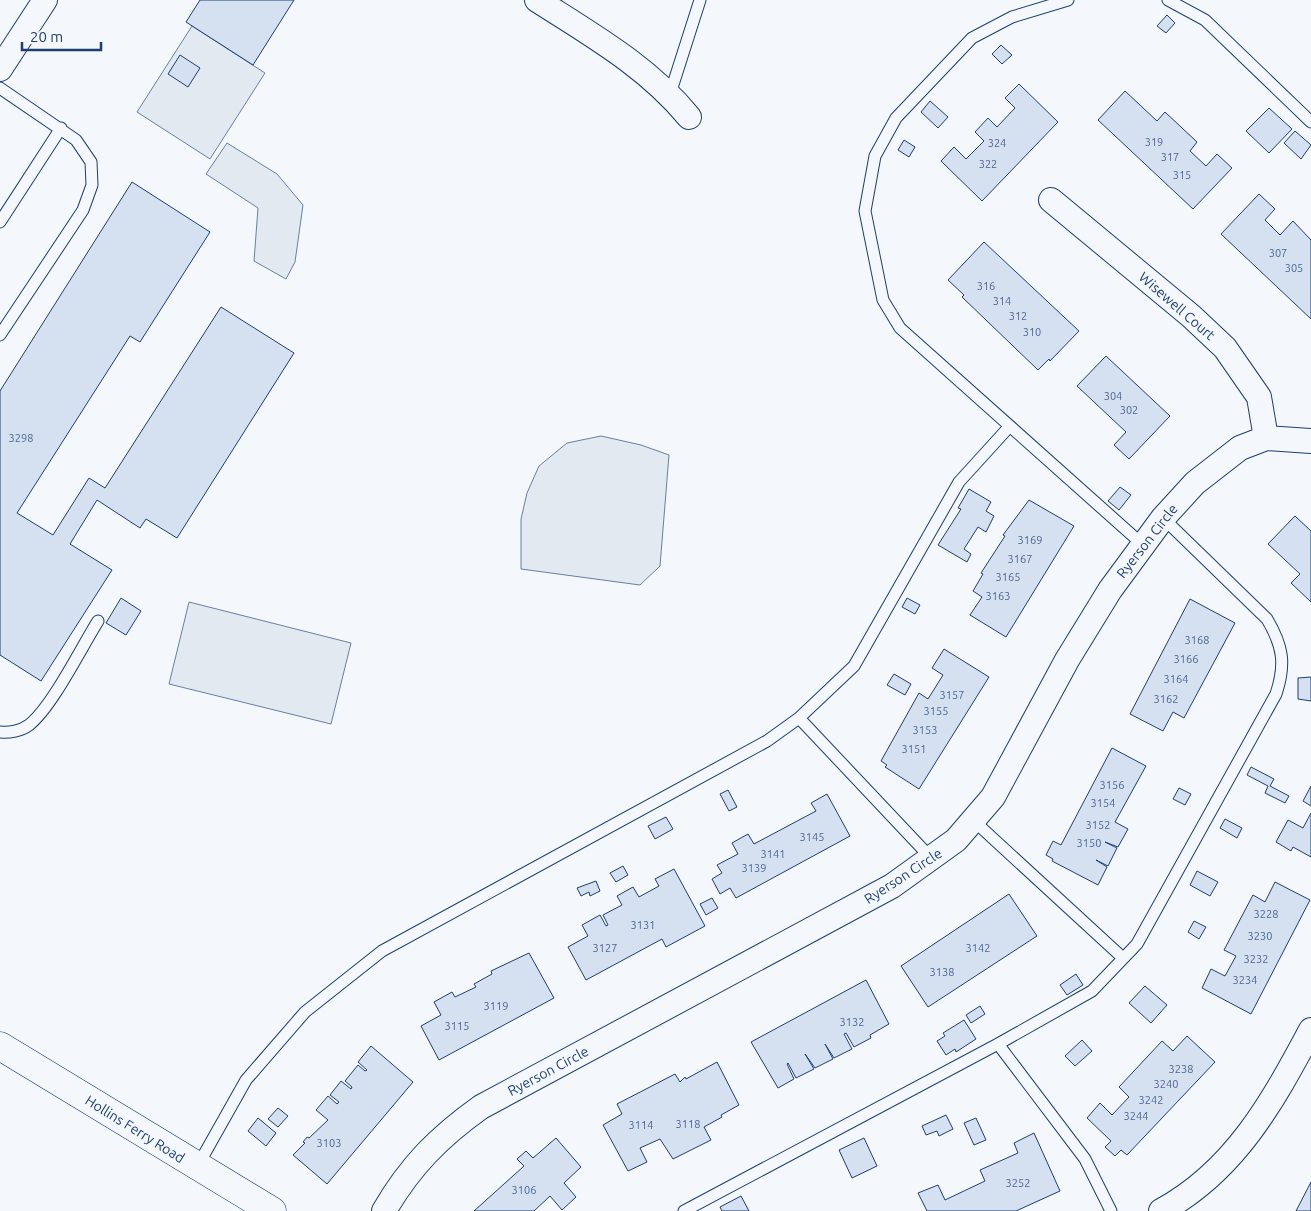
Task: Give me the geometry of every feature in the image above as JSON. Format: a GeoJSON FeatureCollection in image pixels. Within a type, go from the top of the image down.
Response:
{"type":"FeatureCollection","features":[{"type":"Feature","properties":{"kind":"street"},"geometry":{"type":"LineString","coordinates":[[0,69],[45,0]]}},
{"type":"Feature","properties":{"kind":"street"},"geometry":{"type":"LineString","coordinates":[[537,0],[615,50],[670,94],[689,117]]}},
{"type":"Feature","properties":{"kind":"street","name":"Wisewell Court"},"geometry":{"type":"LineString","coordinates":[[1051,200],[1191,316],[1226,348],[1259,397],[1266,438]]}},
{"type":"Feature","properties":{"kind":"street","name":"Ryerson Circle"},"geometry":{"type":"LineString","coordinates":[[384,1211],[398,1187],[424,1153],[452,1127],[481,1107],[892,886],[956,840],[994,797],[1067,660],[1142,544],[1163,518],[1195,483],[1240,448],[1266,438],[1311,441]]}},
{"type":"Feature","properties":{"kind":"street"},"geometry":{"type":"LineString","coordinates":[[1161,1211],[1198,1186],[1258,1124],[1311,1030]]}},
{"type":"Feature","properties":{"kind":"street","name":"Hollins Ferry Road"},"geometry":{"type":"LineString","coordinates":[[0,1046],[196,1167],[272,1211]]}},
{"type":"Feature","properties":{"kind":"lane"},"geometry":{"type":"LineString","coordinates":[[670,94],[700,0]]}},
{"type":"Feature","properties":{"kind":"lane"},"geometry":{"type":"LineString","coordinates":[[1068,0],[1012,17],[972,38],[896,118],[875,156],[865,211],[883,300],[900,328],[1142,544]]}},
{"type":"Feature","properties":{"kind":"lane"},"geometry":{"type":"LineString","coordinates":[[1168,0],[1204,20],[1311,122]]}},
{"type":"Feature","properties":{"kind":"lane"},"geometry":{"type":"LineString","coordinates":[[0,88],[76,140],[91,162],[92,185],[83,210],[0,335]]}},
{"type":"Feature","properties":{"kind":"lane"},"geometry":{"type":"LineString","coordinates":[[0,222],[61,128]]}},
{"type":"Feature","properties":{"kind":"lane"},"geometry":{"type":"LineString","coordinates":[[196,1167],[246,1080],[305,1012],[382,951],[767,741],[799,718],[854,666],[959,482],[1009,427]]}},
{"type":"Feature","properties":{"kind":"lane"},"geometry":{"type":"LineString","coordinates":[[684,1211],[998,1044],[1092,991],[1124,958],[1141,935],[1276,694],[1282,674],[1282,658],[1278,637],[1267,619],[1163,518]]}},
{"type":"Feature","properties":{"kind":"lane"},"geometry":{"type":"LineString","coordinates":[[0,732],[9,733],[28,726],[44,711],[98,621]]}},
{"type":"Feature","properties":{"kind":"lane"},"geometry":{"type":"LineString","coordinates":[[799,718],[932,859]]}},
{"type":"Feature","properties":{"kind":"lane"},"geometry":{"type":"LineString","coordinates":[[974,821],[1124,958]]}},
{"type":"Feature","properties":{"kind":"lane"},"geometry":{"type":"LineString","coordinates":[[998,1044],[1085,1159],[1111,1211]]}},
{"type":"Feature","properties":{"kind":"shaded area"},"geometry":{"type":"Polygon","coordinates":[[[192,26],[265,73],[210,159],[137,112],[192,26]]]}},
{"type":"Feature","properties":{"kind":"shaded area"},"geometry":{"type":"Polygon","coordinates":[[[227,143],[277,174],[303,205],[295,262],[286,279],[254,261],[258,208],[206,174],[227,143]]]}},
{"type":"Feature","properties":{"kind":"shaded area"},"geometry":{"type":"Polygon","coordinates":[[[601,436],[641,445],[669,455],[660,566],[640,585],[521,569],[521,519],[527,493],[539,466],[567,443],[601,436]]]}},
{"type":"Feature","properties":{"kind":"shaded area"},"geometry":{"type":"Polygon","coordinates":[[[189,602],[351,643],[331,724],[169,684],[189,602]]]}},
{"type":"Feature","properties":{"kind":"building"},"geometry":{"type":"Polygon","coordinates":[[[200,0],[294,0],[253,65],[186,22],[200,0]]]}},
{"type":"Feature","properties":{"kind":"building"},"geometry":{"type":"Polygon","coordinates":[[[1167,15],[1175,23],[1166,33],[1157,26],[1167,15]]]}},
{"type":"Feature","properties":{"kind":"building"},"geometry":{"type":"Polygon","coordinates":[[[1001,45],[1012,55],[1002,64],[992,54],[1001,45]]]}},
{"type":"Feature","properties":{"kind":"building"},"geometry":{"type":"Polygon","coordinates":[[[180,55],[200,68],[188,87],[168,74],[180,55]]]}},
{"type":"Feature","properties":{"kind":"building"},"geometry":{"type":"Polygon","coordinates":[[[1019,84],[1058,122],[982,201],[941,161],[954,147],[966,159],[984,141],[975,132],[988,118],[997,127],[1015,108],[1005,98],[1019,84]]]}},
{"type":"Feature","properties":{"kind":"building"},"geometry":{"type":"Polygon","coordinates":[[[1125,91],[1157,121],[1165,112],[1197,142],[1190,151],[1206,166],[1217,154],[1232,168],[1193,209],[1098,120],[1125,91]]]}},
{"type":"Feature","properties":{"kind":"building"},"geometry":{"type":"Polygon","coordinates":[[[930,101],[948,117],[938,128],[921,112],[930,101]]]}},
{"type":"Feature","properties":{"kind":"building"},"geometry":{"type":"Polygon","coordinates":[[[1269,108],[1292,129],[1269,153],[1246,131],[1269,108]]]}},
{"type":"Feature","properties":{"kind":"building"},"geometry":{"type":"Polygon","coordinates":[[[1295,131],[1311,145],[1301,159],[1284,143],[1295,131]]]}},
{"type":"Feature","properties":{"kind":"building"},"geometry":{"type":"Polygon","coordinates":[[[904,140],[915,147],[909,157],[898,150],[904,140]]]}},
{"type":"Feature","properties":{"kind":"building"},"geometry":{"type":"Polygon","coordinates":[[[132,182],[210,232],[140,342],[130,336],[17,513],[53,535],[89,478],[105,488],[221,307],[294,353],[177,538],[146,519],[140,528],[97,500],[70,544],[112,570],[41,681],[0,655],[0,391],[132,182]]]}},
{"type":"Feature","properties":{"kind":"building"},"geometry":{"type":"Polygon","coordinates":[[[1259,194],[1275,209],[1265,220],[1280,235],[1293,221],[1311,240],[1311,319],[1221,234],[1259,194]]]}},
{"type":"Feature","properties":{"kind":"building"},"geometry":{"type":"Polygon","coordinates":[[[984,242],[1079,331],[1050,361],[1049,359],[1038,370],[962,297],[964,295],[948,280],[984,242]]]}},
{"type":"Feature","properties":{"kind":"building"},"geometry":{"type":"Polygon","coordinates":[[[1106,356],[1170,416],[1129,459],[1114,445],[1126,432],[1077,386],[1106,356]]]}},
{"type":"Feature","properties":{"kind":"building"},"geometry":{"type":"Polygon","coordinates":[[[1120,487],[1131,495],[1119,510],[1108,501],[1120,487]]]}},
{"type":"Feature","properties":{"kind":"building"},"geometry":{"type":"Polygon","coordinates":[[[969,489],[991,502],[986,511],[994,516],[986,532],[978,527],[964,549],[971,554],[967,562],[938,545],[961,509],[958,508],[969,489]]]}},
{"type":"Feature","properties":{"kind":"building"},"geometry":{"type":"Polygon","coordinates":[[[1029,500],[1074,526],[1006,637],[970,615],[982,597],[973,591],[983,574],[981,573],[1005,536],[1003,535],[1029,500]]]}},
{"type":"Feature","properties":{"kind":"building"},"geometry":{"type":"Polygon","coordinates":[[[1295,516],[1311,531],[1311,602],[1291,583],[1300,574],[1268,544],[1295,516]]]}},
{"type":"Feature","properties":{"kind":"building"},"geometry":{"type":"Polygon","coordinates":[[[121,598],[141,611],[126,635],[106,623],[121,598]]]}},
{"type":"Feature","properties":{"kind":"building"},"geometry":{"type":"Polygon","coordinates":[[[907,598],[920,605],[915,614],[902,607],[907,598]]]}},
{"type":"Feature","properties":{"kind":"building"},"geometry":{"type":"Polygon","coordinates":[[[1190,599],[1235,623],[1184,718],[1173,712],[1163,731],[1130,714],[1190,599]]]}},
{"type":"Feature","properties":{"kind":"building"},"geometry":{"type":"Polygon","coordinates":[[[944,649],[989,677],[919,789],[885,767],[887,765],[881,761],[919,693],[928,699],[943,675],[932,668],[944,649]]]}},
{"type":"Feature","properties":{"kind":"building"},"geometry":{"type":"Polygon","coordinates":[[[894,674],[911,684],[905,695],[887,685],[894,674]]]}},
{"type":"Feature","properties":{"kind":"building"},"geometry":{"type":"Polygon","coordinates":[[[1311,677],[1311,701],[1298,699],[1298,678],[1311,677]]]}},
{"type":"Feature","properties":{"kind":"building"},"geometry":{"type":"Polygon","coordinates":[[[1112,748],[1146,766],[1115,822],[1128,829],[1118,847],[1105,842],[1117,848],[1108,866],[1096,860],[1107,867],[1098,885],[1052,861],[1053,859],[1046,855],[1053,841],[1061,845],[1112,748]]]}},
{"type":"Feature","properties":{"kind":"building"},"geometry":{"type":"Polygon","coordinates":[[[1251,767],[1274,779],[1270,786],[1289,796],[1285,803],[1265,793],[1268,786],[1247,775],[1251,767]]]}},
{"type":"Feature","properties":{"kind":"building"},"geometry":{"type":"Polygon","coordinates":[[[1311,786],[1311,806],[1303,801],[1311,786]]]}},
{"type":"Feature","properties":{"kind":"building"},"geometry":{"type":"Polygon","coordinates":[[[1179,788],[1191,794],[1185,805],[1173,799],[1179,788]]]}},
{"type":"Feature","properties":{"kind":"building"},"geometry":{"type":"Polygon","coordinates":[[[728,790],[737,807],[729,811],[720,794],[728,790]]]}},
{"type":"Feature","properties":{"kind":"building"},"geometry":{"type":"Polygon","coordinates":[[[827,794],[850,836],[736,898],[730,888],[720,894],[712,879],[722,873],[717,865],[738,854],[732,843],[748,834],[754,844],[816,811],[811,803],[827,794]]]}},
{"type":"Feature","properties":{"kind":"building"},"geometry":{"type":"Polygon","coordinates":[[[1311,813],[1311,857],[1293,847],[1291,851],[1276,842],[1288,820],[1303,828],[1311,813]]]}},
{"type":"Feature","properties":{"kind":"building"},"geometry":{"type":"Polygon","coordinates":[[[666,817],[673,829],[655,839],[648,826],[666,817]]]}},
{"type":"Feature","properties":{"kind":"building"},"geometry":{"type":"Polygon","coordinates":[[[1225,819],[1242,828],[1237,838],[1220,828],[1225,819]]]}},
{"type":"Feature","properties":{"kind":"building"},"geometry":{"type":"Polygon","coordinates":[[[623,866],[628,875],[616,882],[610,873],[623,866]]]}},
{"type":"Feature","properties":{"kind":"building"},"geometry":{"type":"Polygon","coordinates":[[[674,869],[705,926],[666,947],[662,939],[586,980],[568,947],[588,936],[582,925],[600,915],[606,926],[608,925],[603,915],[622,905],[617,896],[633,887],[639,897],[659,886],[655,879],[674,869]]]}},
{"type":"Feature","properties":{"kind":"building"},"geometry":{"type":"Polygon","coordinates":[[[1197,871],[1218,882],[1210,896],[1190,885],[1197,871]]]}},
{"type":"Feature","properties":{"kind":"building"},"geometry":{"type":"Polygon","coordinates":[[[596,881],[600,891],[590,896],[589,892],[581,896],[577,888],[596,881]]]}},
{"type":"Feature","properties":{"kind":"building"},"geometry":{"type":"Polygon","coordinates":[[[1275,882],[1310,900],[1251,1014],[1202,988],[1211,969],[1225,976],[1236,956],[1224,950],[1253,895],[1265,902],[1275,882]]]}},
{"type":"Feature","properties":{"kind":"building"},"geometry":{"type":"Polygon","coordinates":[[[1009,894],[1037,936],[928,1007],[901,966],[1009,894]]]}},
{"type":"Feature","properties":{"kind":"building"},"geometry":{"type":"Polygon","coordinates":[[[712,898],[718,908],[706,915],[700,904],[712,898]]]}},
{"type":"Feature","properties":{"kind":"building"},"geometry":{"type":"Polygon","coordinates":[[[1194,921],[1206,927],[1199,939],[1188,932],[1194,921]]]}},
{"type":"Feature","properties":{"kind":"building"},"geometry":{"type":"Polygon","coordinates":[[[529,953],[554,998],[439,1060],[421,1026],[441,1015],[434,1002],[452,992],[455,997],[476,987],[474,984],[492,974],[491,971],[529,953]]]}},
{"type":"Feature","properties":{"kind":"building"},"geometry":{"type":"Polygon","coordinates":[[[1076,974],[1083,985],[1067,995],[1060,985],[1076,974]]]}},
{"type":"Feature","properties":{"kind":"building"},"geometry":{"type":"Polygon","coordinates":[[[866,980],[889,1024],[870,1035],[871,1038],[854,1047],[846,1033],[844,1034],[852,1049],[834,1058],[825,1044],[833,1059],[815,1068],[805,1054],[814,1069],[796,1078],[788,1063],[794,1079],[778,1088],[751,1042],[866,980]]]}},
{"type":"Feature","properties":{"kind":"building"},"geometry":{"type":"Polygon","coordinates":[[[1145,986],[1167,1005],[1151,1023],[1129,1003],[1145,986]]]}},
{"type":"Feature","properties":{"kind":"building"},"geometry":{"type":"Polygon","coordinates":[[[980,1006],[985,1014],[971,1023],[966,1015],[980,1006]]]}},
{"type":"Feature","properties":{"kind":"building"},"geometry":{"type":"Polygon","coordinates":[[[964,1020],[976,1039],[956,1052],[955,1049],[946,1055],[937,1041],[945,1036],[943,1033],[964,1020]]]}},
{"type":"Feature","properties":{"kind":"building"},"geometry":{"type":"Polygon","coordinates":[[[1187,1036],[1215,1062],[1127,1155],[1121,1150],[1115,1156],[1105,1147],[1111,1141],[1087,1118],[1100,1103],[1112,1115],[1129,1097],[1119,1087],[1162,1041],[1173,1051],[1187,1036]]]}},
{"type":"Feature","properties":{"kind":"building"},"geometry":{"type":"Polygon","coordinates":[[[1082,1040],[1092,1051],[1075,1066],[1065,1056],[1082,1040]]]}},
{"type":"Feature","properties":{"kind":"building"},"geometry":{"type":"Polygon","coordinates":[[[371,1046],[413,1082],[327,1184],[293,1155],[305,1143],[303,1142],[307,1137],[309,1138],[328,1120],[316,1110],[328,1096],[337,1104],[339,1102],[330,1095],[341,1081],[351,1089],[352,1087],[345,1081],[358,1065],[365,1071],[367,1070],[358,1062],[371,1046]]]}},
{"type":"Feature","properties":{"kind":"building"},"geometry":{"type":"Polygon","coordinates":[[[717,1062],[739,1105],[704,1127],[711,1140],[673,1159],[660,1139],[640,1148],[647,1162],[628,1171],[603,1125],[622,1114],[617,1104],[675,1074],[680,1082],[685,1077],[686,1079],[717,1062]]]}},
{"type":"Feature","properties":{"kind":"building"},"geometry":{"type":"Polygon","coordinates":[[[278,1108],[288,1116],[278,1127],[268,1119],[278,1108]]]}},
{"type":"Feature","properties":{"kind":"building"},"geometry":{"type":"Polygon","coordinates":[[[946,1115],[953,1129],[939,1136],[937,1131],[926,1135],[922,1126],[946,1115]]]}},
{"type":"Feature","properties":{"kind":"building"},"geometry":{"type":"Polygon","coordinates":[[[258,1118],[276,1133],[266,1146],[248,1131],[258,1118]]]}},
{"type":"Feature","properties":{"kind":"building"},"geometry":{"type":"Polygon","coordinates":[[[976,1118],[986,1140],[974,1145],[964,1123],[976,1118]]]}},
{"type":"Feature","properties":{"kind":"building"},"geometry":{"type":"Polygon","coordinates":[[[1034,1133],[1060,1191],[1016,1211],[927,1211],[918,1193],[938,1185],[945,1200],[985,1181],[980,1170],[1018,1153],[1014,1143],[1034,1133]]]}},
{"type":"Feature","properties":{"kind":"building"},"geometry":{"type":"Polygon","coordinates":[[[556,1138],[581,1167],[564,1183],[576,1197],[562,1210],[550,1196],[534,1211],[474,1211],[524,1166],[517,1159],[526,1151],[533,1158],[556,1138]]]}},
{"type":"Feature","properties":{"kind":"building"},"geometry":{"type":"Polygon","coordinates":[[[864,1138],[877,1166],[852,1178],[839,1150],[864,1138]]]}},
{"type":"Feature","properties":{"kind":"building"},"geometry":{"type":"Polygon","coordinates":[[[1311,1182],[1311,1211],[1296,1211],[1311,1182]]]}},
{"type":"Feature","properties":{"kind":"building"},"geometry":{"type":"Polygon","coordinates":[[[741,1196],[749,1211],[722,1211],[720,1207],[741,1196]]]}}]}
